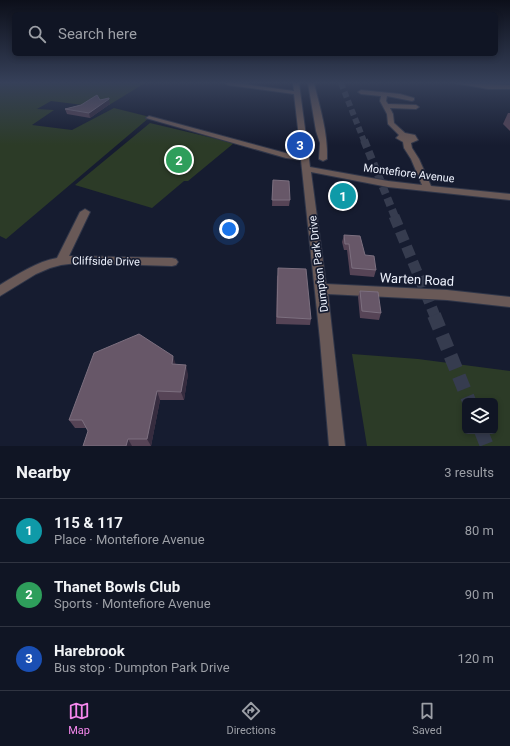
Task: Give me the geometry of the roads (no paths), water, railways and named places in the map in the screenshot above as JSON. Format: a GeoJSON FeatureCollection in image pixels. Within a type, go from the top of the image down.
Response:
{"type":"FeatureCollection","features":[{"type":"Feature","properties":{"kind":"street","name":"Dumpton Park Drive"},"geometry":{"type":"LineString","coordinates":[[301,104],[311,130],[306,164],[321,289],[337,446]]}},
{"type":"Feature","properties":{"kind":"street"},"geometry":{"type":"LineString","coordinates":[[311,130],[320,125],[316,104]]}},
{"type":"Feature","properties":{"kind":"street"},"geometry":{"type":"LineString","coordinates":[[385,106],[416,106]]}},
{"type":"Feature","properties":{"kind":"street"},"geometry":{"type":"LineString","coordinates":[[385,106],[390,114],[392,124],[405,138],[407,149],[424,176],[428,189]]}},
{"type":"Feature","properties":{"kind":"street","name":"Montefiore Avenue"},"geometry":{"type":"LineString","coordinates":[[148,118],[289,156],[306,164],[378,183],[510,197]]}},
{"type":"Feature","properties":{"kind":"street"},"geometry":{"type":"LineString","coordinates":[[311,130],[322,133],[324,143],[323,159]]}},
{"type":"Feature","properties":{"kind":"street"},"geometry":{"type":"LineString","coordinates":[[61,261],[85,212]]}},
{"type":"Feature","properties":{"kind":"street","name":"Cliffside Drive"},"geometry":{"type":"LineString","coordinates":[[0,291],[32,271],[47,264],[61,261],[77,259],[172,262]]}},
{"type":"Feature","properties":{"kind":"street","name":"Warten Road"},"geometry":{"type":"LineString","coordinates":[[321,289],[447,295],[510,302]]}},
{"type":"Feature","properties":{"kind":"tunnel"},"geometry":{"type":"LineString","coordinates":[[349,104],[364,141]]}},
{"type":"Feature","properties":{"kind":"tunnel"},"geometry":{"type":"LineString","coordinates":[[364,140],[395,217]]}},
{"type":"Feature","properties":{"kind":"tunnel"},"geometry":{"type":"LineString","coordinates":[[394,216],[435,316]]}},
{"type":"Feature","properties":{"kind":"tunnel"},"geometry":{"type":"LineString","coordinates":[[434,315],[468,398]]}},
{"type":"Feature","properties":{"kind":"tunnel"},"geometry":{"type":"LineString","coordinates":[[482,434],[487,446]]}},
{"type":"Feature","properties":{"kind":"place","name":"Harebrook"},"geometry":{"type":"Point","coordinates":[300,145]}},
{"type":"Feature","properties":{"kind":"place","name":"Thanet Bowls Club"},"geometry":{"type":"Point","coordinates":[179,160]}},
{"type":"Feature","properties":{"kind":"place","name":"115 & 117"},"geometry":{"type":"Point","coordinates":[343,196]}}]}
